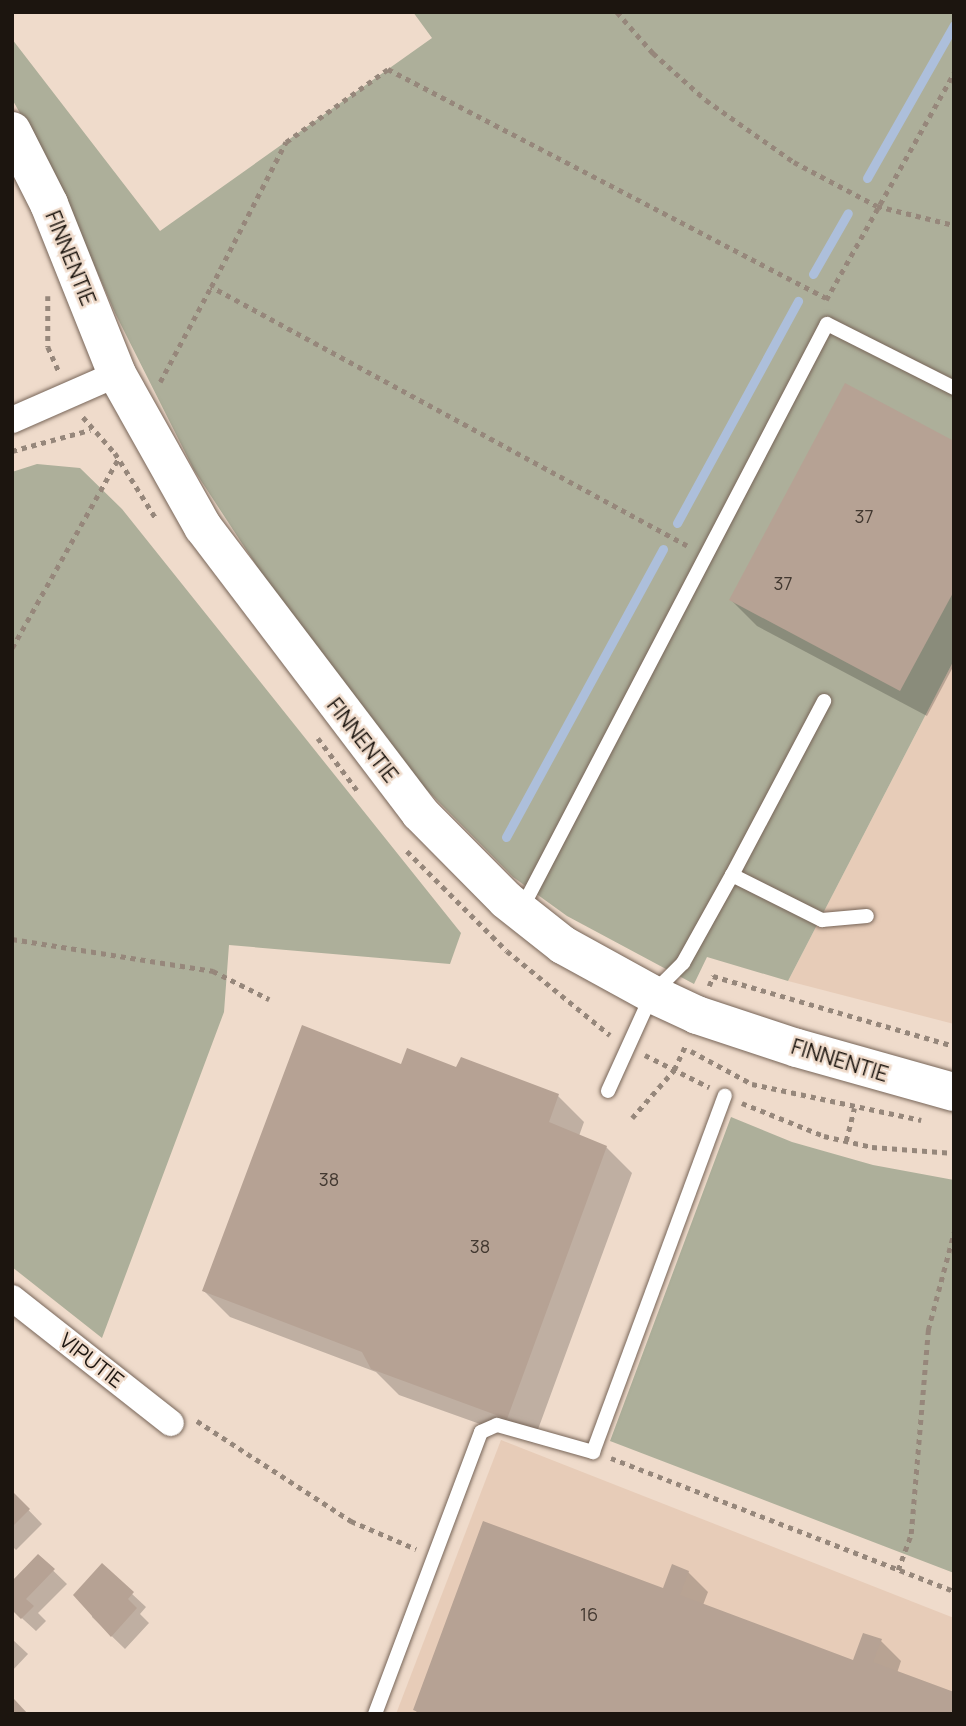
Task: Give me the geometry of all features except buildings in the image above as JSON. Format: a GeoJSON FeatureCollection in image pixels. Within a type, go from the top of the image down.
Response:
{"type":"FeatureCollection","features":[{"type":"Feature","properties":{"kind":"street","name":"FINNENTIE"},"geometry":{"type":"LineString","coordinates":[[12,131],[49,204],[117,374],[203,527],[282,636],[420,813],[521,911],[564,945],[652,994],[697,1015],[797,1048],[954,1092]]}},
{"type":"Feature","properties":{"kind":"street"},"geometry":{"type":"LineString","coordinates":[[12,420],[68,392],[117,374]]}},
{"type":"Feature","properties":{"kind":"street","name":"VIPUTIE"},"geometry":{"type":"LineString","coordinates":[[12,1298],[183,1421]]}},
{"type":"Feature","properties":{"kind":"lane"},"geometry":{"type":"LineString","coordinates":[[521,911],[827,324],[954,388]]}},
{"type":"Feature","properties":{"kind":"lane"},"geometry":{"type":"LineString","coordinates":[[608,1091],[626,1046],[652,994],[683,963],[824,701]]}},
{"type":"Feature","properties":{"kind":"lane"},"geometry":{"type":"LineString","coordinates":[[732,874],[822,920],[867,916]]}},
{"type":"Feature","properties":{"kind":"lane"},"geometry":{"type":"LineString","coordinates":[[375,1714],[481,1432],[497,1425],[593,1452],[725,1096]]}},
{"type":"Feature","properties":{"kind":"path"},"geometry":{"type":"LineString","coordinates":[[617,12],[653,53],[706,100],[794,162],[877,205],[954,225]]}},
{"type":"Feature","properties":{"kind":"path"},"geometry":{"type":"LineString","coordinates":[[12,648],[143,416],[286,142],[388,69],[826,298],[954,72]]}},
{"type":"Feature","properties":{"kind":"path"},"geometry":{"type":"LineString","coordinates":[[48,284],[48,347],[68,392]]}},
{"type":"Feature","properties":{"kind":"path"},"geometry":{"type":"LineString","coordinates":[[211,287],[706,556]]}},
{"type":"Feature","properties":{"kind":"path"},"geometry":{"type":"LineString","coordinates":[[12,451],[90,430]]}},
{"type":"Feature","properties":{"kind":"path"},"geometry":{"type":"LineString","coordinates":[[12,939],[213,971],[269,999]]}},
{"type":"Feature","properties":{"kind":"path"},"geometry":{"type":"LineString","coordinates":[[626,1046],[725,1096],[846,1141],[954,1153]]}},
{"type":"Feature","properties":{"kind":"path"},"geometry":{"type":"LineString","coordinates":[[684,1047],[752,1084],[854,1108],[928,1121]]}},
{"type":"Feature","properties":{"kind":"path"},"geometry":{"type":"LineString","coordinates":[[632,1118],[674,1070]]}},
{"type":"Feature","properties":{"kind":"path"},"geometry":{"type":"LineString","coordinates":[[846,1141],[854,1108]]}},
{"type":"Feature","properties":{"kind":"path"},"geometry":{"type":"LineString","coordinates":[[898,1570],[911,1534],[928,1330],[954,1235]]}},
{"type":"Feature","properties":{"kind":"path"},"geometry":{"type":"LineString","coordinates":[[183,1421],[351,1521],[433,1556]]}},
{"type":"Feature","properties":{"kind":"path"},"geometry":{"type":"LineString","coordinates":[[593,1452],[954,1591]]}},
{"type":"Feature","properties":{"kind":"shaded area"},"geometry":{"type":"Polygon","coordinates":[[[954,660],[954,1024],[788,981],[954,660]]]}},
{"type":"Feature","properties":{"kind":"shaded area"},"geometry":{"type":"Polygon","coordinates":[[[501,1440],[954,1618],[954,1714],[396,1714],[501,1440]]]}},
{"type":"Feature","properties":{"kind":"green space"},"geometry":{"type":"Polygon","coordinates":[[[413,12],[954,12],[954,660],[788,981],[707,957],[694,984],[567,916],[513,877],[408,771],[296,626],[194,470],[115,313],[56,177],[12,99],[12,39],[160,231],[432,38],[413,12]]]}},
{"type":"Feature","properties":{"kind":"green space"},"geometry":{"type":"Polygon","coordinates":[[[37,464],[80,468],[122,509],[461,933],[450,964],[229,945],[224,1012],[102,1338],[12,1267],[12,472],[37,464]]]}},
{"type":"Feature","properties":{"kind":"green space"},"geometry":{"type":"Polygon","coordinates":[[[731,1117],[792,1142],[873,1165],[954,1180],[954,1573],[610,1441],[731,1117]]]}},
{"type":"Feature","properties":{"kind":"waterway"},"geometry":{"type":"LineString","coordinates":[[867,178],[954,25]]}},
{"type":"Feature","properties":{"kind":"waterway"},"geometry":{"type":"LineString","coordinates":[[813,274],[848,213]]}},
{"type":"Feature","properties":{"kind":"waterway"},"geometry":{"type":"LineString","coordinates":[[677,523],[798,301]]}},
{"type":"Feature","properties":{"kind":"waterway"},"geometry":{"type":"LineString","coordinates":[[506,837],[663,549]]}}]}
